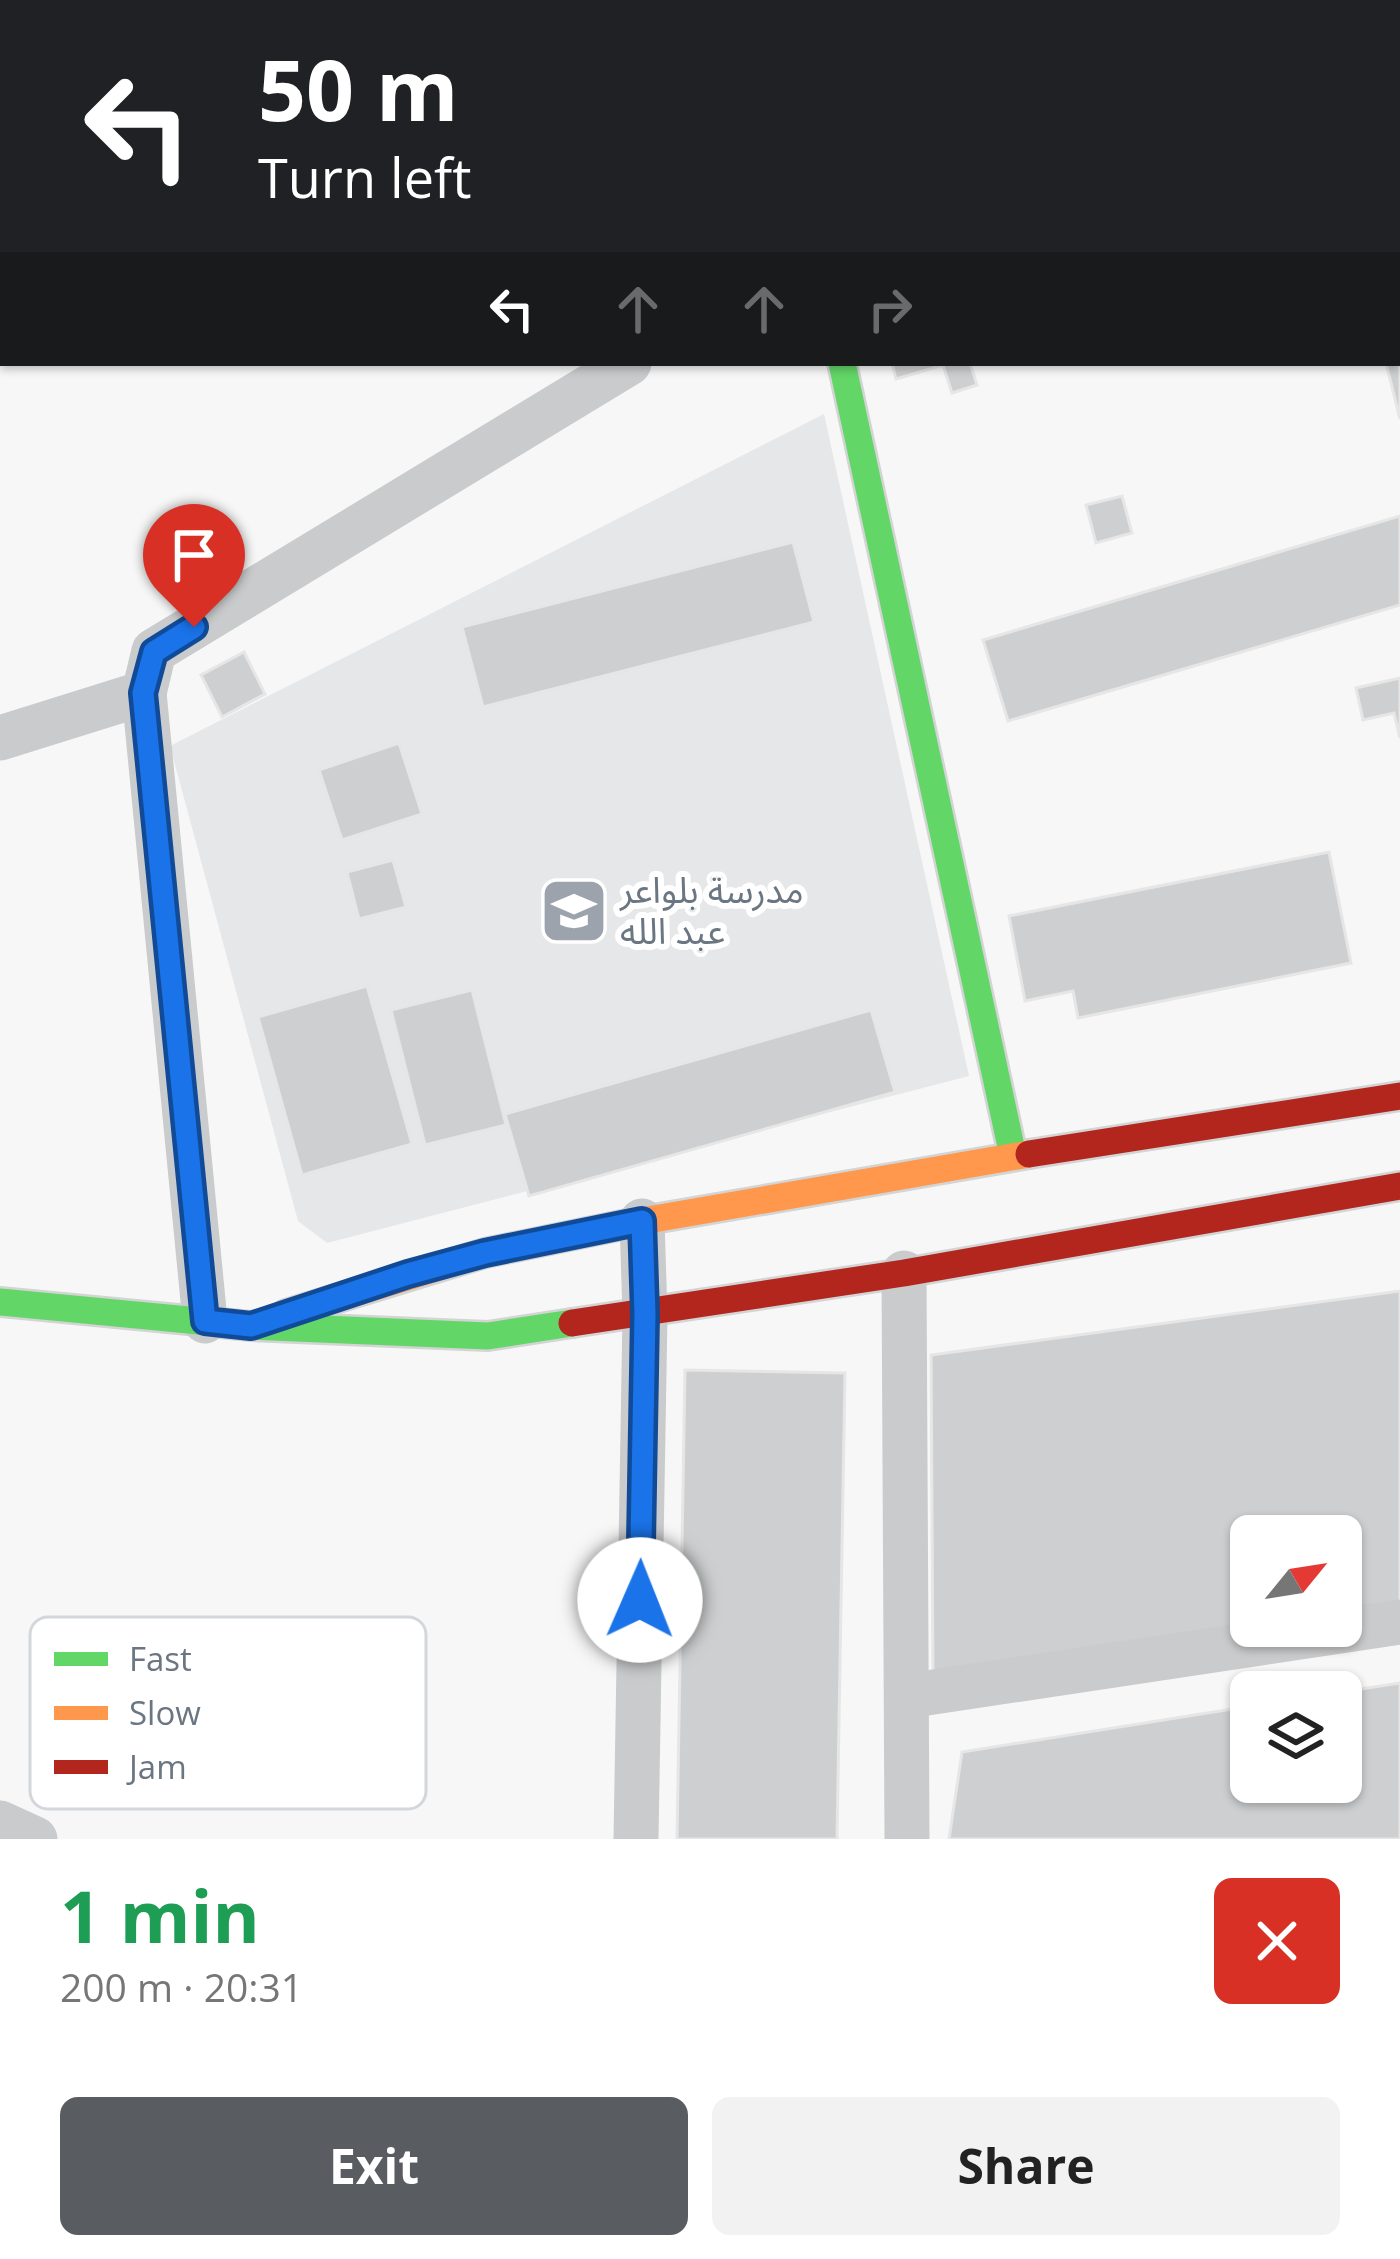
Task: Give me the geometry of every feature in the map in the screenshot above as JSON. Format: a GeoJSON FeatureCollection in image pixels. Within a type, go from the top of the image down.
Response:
{"type":"FeatureCollection","features":[{"type":"Feature","properties":{"kind":"main road"},"geometry":{"type":"LineString","coordinates":[[843,366],[1013,1156]]}},
{"type":"Feature","properties":{"kind":"main road"},"geometry":{"type":"LineString","coordinates":[[251,1326],[485,1253],[642,1221],[1013,1156],[1400,1096]]}},
{"type":"Feature","properties":{"kind":"main road"},"geometry":{"type":"LineString","coordinates":[[0,1302],[251,1326],[488,1336],[904,1273],[1400,1186]]}},
{"type":"Feature","properties":{"kind":"street"},"geometry":{"type":"LineString","coordinates":[[205,1321],[143,693],[154,652],[624,366]]}},
{"type":"Feature","properties":{"kind":"street"},"geometry":{"type":"LineString","coordinates":[[0,738],[143,693]]}},
{"type":"Feature","properties":{"kind":"street"},"geometry":{"type":"LineString","coordinates":[[637,1839],[645,1314],[642,1221]]}},
{"type":"Feature","properties":{"kind":"street"},"geometry":{"type":"LineString","coordinates":[[904,1273],[907,1839]]}},
{"type":"Feature","properties":{"kind":"street"},"geometry":{"type":"LineString","coordinates":[[907,1696],[1400,1622]]}},
{"type":"Feature","properties":{"kind":"street"},"geometry":{"type":"LineString","coordinates":[[0,1823],[35,1839]]}},
{"type":"Feature","properties":{"kind":"shaded area","name":"مدرسة بلواعر عبد الله"},"geometry":{"type":"Polygon","coordinates":[[[824,414],[969,1076],[327,1243],[298,1221],[170,746],[824,414]]]}},
{"type":"Feature","properties":{"kind":"building"},"geometry":{"type":"Polygon","coordinates":[[[893,366],[940,366],[896,379],[893,366]]]}},
{"type":"Feature","properties":{"kind":"building"},"geometry":{"type":"Polygon","coordinates":[[[943,366],[971,366],[977,385],[952,393],[943,366]]]}},
{"type":"Feature","properties":{"kind":"building"},"geometry":{"type":"Polygon","coordinates":[[[1387,366],[1400,366],[1400,419],[1387,366]]]}},
{"type":"Feature","properties":{"kind":"building"},"geometry":{"type":"Polygon","coordinates":[[[1122,496],[1132,533],[1096,543],[1086,505],[1122,496]]]}},
{"type":"Feature","properties":{"kind":"building"},"geometry":{"type":"Polygon","coordinates":[[[1400,516],[1400,605],[1008,721],[983,640],[1400,516]]]}},
{"type":"Feature","properties":{"kind":"building"},"geometry":{"type":"Polygon","coordinates":[[[793,542],[814,622],[483,707],[462,627],[793,542]]]}},
{"type":"Feature","properties":{"kind":"building"},"geometry":{"type":"Polygon","coordinates":[[[244,652],[265,694],[222,717],[201,675],[244,652]]]}},
{"type":"Feature","properties":{"kind":"building"},"geometry":{"type":"Polygon","coordinates":[[[1400,678],[1400,738],[1394,713],[1363,720],[1356,688],[1400,678]]]}},
{"type":"Feature","properties":{"kind":"building"},"geometry":{"type":"Polygon","coordinates":[[[399,743],[422,814],[342,840],[319,770],[399,743]]]}},
{"type":"Feature","properties":{"kind":"building"},"geometry":{"type":"Polygon","coordinates":[[[1329,852],[1351,963],[1078,1018],[1073,991],[1025,1001],[1009,916],[1329,852]]]}},
{"type":"Feature","properties":{"kind":"building"},"geometry":{"type":"Polygon","coordinates":[[[393,860],[406,907],[359,919],[347,872],[393,860]]]}},
{"type":"Feature","properties":{"kind":"building"},"geometry":{"type":"Polygon","coordinates":[[[367,986],[412,1144],[302,1175],[258,1017],[367,986]]]}},
{"type":"Feature","properties":{"kind":"building"},"geometry":{"type":"Polygon","coordinates":[[[472,990],[506,1125],[425,1145],[391,1010],[472,990]]]}},
{"type":"Feature","properties":{"kind":"building"},"geometry":{"type":"Polygon","coordinates":[[[871,1010],[895,1092],[529,1196],[505,1114],[871,1010]]]}},
{"type":"Feature","properties":{"kind":"building"},"geometry":{"type":"Polygon","coordinates":[[[1400,1291],[1400,1607],[1362,1612],[1362,1515],[1230,1515],[1230,1629],[933,1676],[931,1355],[1400,1291]]]}},
{"type":"Feature","properties":{"kind":"building"},"geometry":{"type":"Polygon","coordinates":[[[685,1370],[845,1373],[837,1839],[677,1839],[685,1370]]]}},
{"type":"Feature","properties":{"kind":"building"},"geometry":{"type":"Polygon","coordinates":[[[1400,1683],[1400,1839],[949,1839],[962,1752],[1230,1709],[1230,1803],[1362,1803],[1362,1689],[1400,1683]]]}},
{"type":"Feature","properties":{"kind":"traffic: fast"},"geometry":{"type":"LineString","coordinates":[[843,366],[1013,1156]]}},
{"type":"Feature","properties":{"kind":"traffic: fast"},"geometry":{"type":"LineString","coordinates":[[0,1302],[251,1326],[488,1336],[572,1323]]}},
{"type":"Feature","properties":{"kind":"traffic: slow"},"geometry":{"type":"LineString","coordinates":[[286,1314],[485,1253],[1029,1154]]}},
{"type":"Feature","properties":{"kind":"traffic: jam"},"geometry":{"type":"LineString","coordinates":[[1029,1154],[1400,1096]]}},
{"type":"Feature","properties":{"kind":"traffic: jam"},"geometry":{"type":"LineString","coordinates":[[572,1323],[904,1273],[1400,1186]]}},
{"type":"Feature","properties":{"kind":"place","name":"مدرسة بلواعر عبد الله"},"geometry":{"type":"Point","coordinates":[574,911]}},
{"type":"Feature","properties":{"kind":"route"},"geometry":{"type":"LineString","coordinates":[[194,627],[154,652],[143,693],[205,1321],[251,1326],[485,1253],[642,1221],[640,1600]]}}]}
